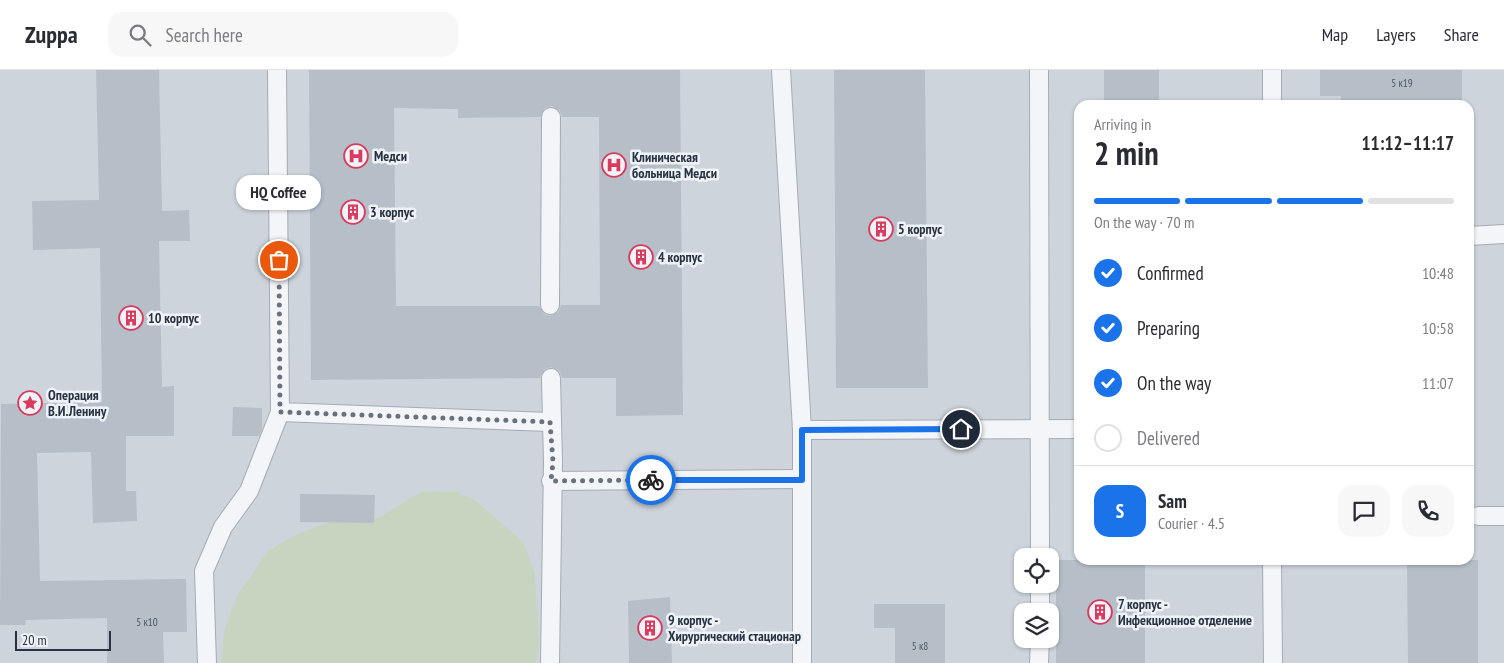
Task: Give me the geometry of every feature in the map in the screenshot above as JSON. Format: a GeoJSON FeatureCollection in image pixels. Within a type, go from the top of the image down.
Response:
{"type":"FeatureCollection","features":[{"type":"Feature","properties":{"kind":"lane"},"geometry":{"type":"LineString","coordinates":[[207,663],[204,571],[223,527],[249,491],[280,412],[278,70]]}},
{"type":"Feature","properties":{"kind":"lane"},"geometry":{"type":"LineString","coordinates":[[781,70],[802,430],[802,663]]}},
{"type":"Feature","properties":{"kind":"lane"},"geometry":{"type":"LineString","coordinates":[[1039,70],[1040,548]]}},
{"type":"Feature","properties":{"kind":"lane"},"geometry":{"type":"LineString","coordinates":[[1272,70],[1272,100]]}},
{"type":"Feature","properties":{"kind":"lane"},"geometry":{"type":"LineString","coordinates":[[550,306],[551,117]]}},
{"type":"Feature","properties":{"kind":"lane"},"geometry":{"type":"LineString","coordinates":[[1474,236],[1504,234]]}},
{"type":"Feature","properties":{"kind":"lane"},"geometry":{"type":"LineString","coordinates":[[550,663],[551,481],[553,462],[550,422],[551,378]]}},
{"type":"Feature","properties":{"kind":"lane"},"geometry":{"type":"LineString","coordinates":[[280,412],[550,422]]}},
{"type":"Feature","properties":{"kind":"lane"},"geometry":{"type":"LineString","coordinates":[[802,430],[1074,430]]}},
{"type":"Feature","properties":{"kind":"lane"},"geometry":{"type":"LineString","coordinates":[[551,481],[802,480]]}},
{"type":"Feature","properties":{"kind":"lane"},"geometry":{"type":"LineString","coordinates":[[1478,516],[1504,516]]}},
{"type":"Feature","properties":{"kind":"lane"},"geometry":{"type":"LineString","coordinates":[[1272,565],[1273,663]]}},
{"type":"Feature","properties":{"kind":"lane"},"geometry":{"type":"LineString","coordinates":[[1040,648],[1040,663]]}},
{"type":"Feature","properties":{"kind":"shaded area"},"geometry":{"type":"Polygon","coordinates":[[[0,70],[1504,70],[1504,663],[0,663],[0,70]]]}},
{"type":"Feature","properties":{"kind":"green space"},"geometry":{"type":"Polygon","coordinates":[[[454,491],[475,500],[524,543],[535,575],[539,643],[536,663],[221,663],[225,627],[238,594],[268,551],[297,534],[328,523],[378,518],[421,492],[454,491]]]}},
{"type":"Feature","properties":{"kind":"building","name":"10 корпус"},"geometry":{"type":"Polygon","coordinates":[[[96,70],[159,70],[162,211],[189,210],[190,241],[159,241],[162,387],[174,386],[174,436],[126,436],[126,491],[136,491],[137,521],[93,523],[91,452],[37,453],[40,581],[186,579],[187,632],[163,632],[164,663],[107,663],[107,618],[25,620],[26,625],[0,625],[1,404],[102,402],[100,248],[33,250],[32,201],[99,200],[96,70]]]}},
{"type":"Feature","properties":{"kind":"building"},"geometry":{"type":"Polygon","coordinates":[[[309,70],[680,70],[683,415],[616,416],[616,378],[562,378],[560,372],[551,367],[545,369],[540,378],[311,380],[309,70]],[[552,106],[545,108],[540,117],[458,118],[458,109],[394,108],[396,306],[539,306],[544,314],[550,316],[559,311],[561,305],[600,305],[599,117],[562,117],[560,111],[552,106]]]}},
{"type":"Feature","properties":{"kind":"building","name":"5 корпус"},"geometry":{"type":"Polygon","coordinates":[[[834,70],[925,70],[928,388],[836,388],[834,70]]]}},
{"type":"Feature","properties":{"kind":"building"},"geometry":{"type":"Polygon","coordinates":[[[1104,70],[1159,70],[1159,100],[1104,100],[1104,70]]]}},
{"type":"Feature","properties":{"kind":"building"},"geometry":{"type":"Polygon","coordinates":[[[1320,70],[1462,70],[1462,100],[1341,100],[1341,96],[1320,96],[1320,70]]]}},
{"type":"Feature","properties":{"kind":"building"},"geometry":{"type":"Polygon","coordinates":[[[233,407],[262,408],[262,430],[259,436],[232,436],[233,407]]]}},
{"type":"Feature","properties":{"kind":"building"},"geometry":{"type":"Polygon","coordinates":[[[300,494],[375,495],[374,523],[300,522],[300,494]]]}},
{"type":"Feature","properties":{"kind":"building","name":"7 корпус - Инфекционное отделение"},"geometry":{"type":"Polygon","coordinates":[[[1059,560],[1074,560],[1074,565],[1145,565],[1145,663],[1056,663],[1056,648],[1059,648],[1059,603],[1056,603],[1056,593],[1059,593],[1059,560]]]}},
{"type":"Feature","properties":{"kind":"building"},"geometry":{"type":"Polygon","coordinates":[[[1474,560],[1478,560],[1478,663],[1408,663],[1407,565],[1474,565],[1474,560]]]}},
{"type":"Feature","properties":{"kind":"building","name":"9 корпус - Хирургический стационар"},"geometry":{"type":"Polygon","coordinates":[[[670,597],[672,663],[629,663],[628,601],[670,597]]]}},
{"type":"Feature","properties":{"kind":"building"},"geometry":{"type":"Polygon","coordinates":[[[874,604],[945,604],[945,663],[895,663],[895,628],[874,628],[874,604]]]}},
{"type":"Feature","properties":{"kind":"way so far"},"geometry":{"type":"LineString","coordinates":[[279,260],[280,412],[550,422],[553,462],[551,481],[651,480]]}},
{"type":"Feature","properties":{"kind":"place","name":"Медси"},"geometry":{"type":"Point","coordinates":[356,156]}},
{"type":"Feature","properties":{"kind":"place","name":"Клиническая больница Медси"},"geometry":{"type":"Point","coordinates":[614,165]}},
{"type":"Feature","properties":{"kind":"place","name":"3 корпус"},"geometry":{"type":"Point","coordinates":[353,212]}},
{"type":"Feature","properties":{"kind":"place","name":"5 корпус"},"geometry":{"type":"Point","coordinates":[881,229]}},
{"type":"Feature","properties":{"kind":"place","name":"4 корпус"},"geometry":{"type":"Point","coordinates":[641,257]}},
{"type":"Feature","properties":{"kind":"place","name":"HQ Coffee"},"geometry":{"type":"Point","coordinates":[279,260]}},
{"type":"Feature","properties":{"kind":"place","name":"10 корпус"},"geometry":{"type":"Point","coordinates":[131,318]}},
{"type":"Feature","properties":{"kind":"place","name":"Операция В.И.Ленину"},"geometry":{"type":"Point","coordinates":[30,403]}},
{"type":"Feature","properties":{"kind":"place","name":"7 корпус - Инфекционное отделение"},"geometry":{"type":"Point","coordinates":[1100,612]}},
{"type":"Feature","properties":{"kind":"place","name":"9 корпус - Хирургический стационар"},"geometry":{"type":"Point","coordinates":[650,628]}},
{"type":"Feature","properties":{"kind":"route"},"geometry":{"type":"LineString","coordinates":[[651,480],[802,480],[802,430],[961,429]]}}]}
